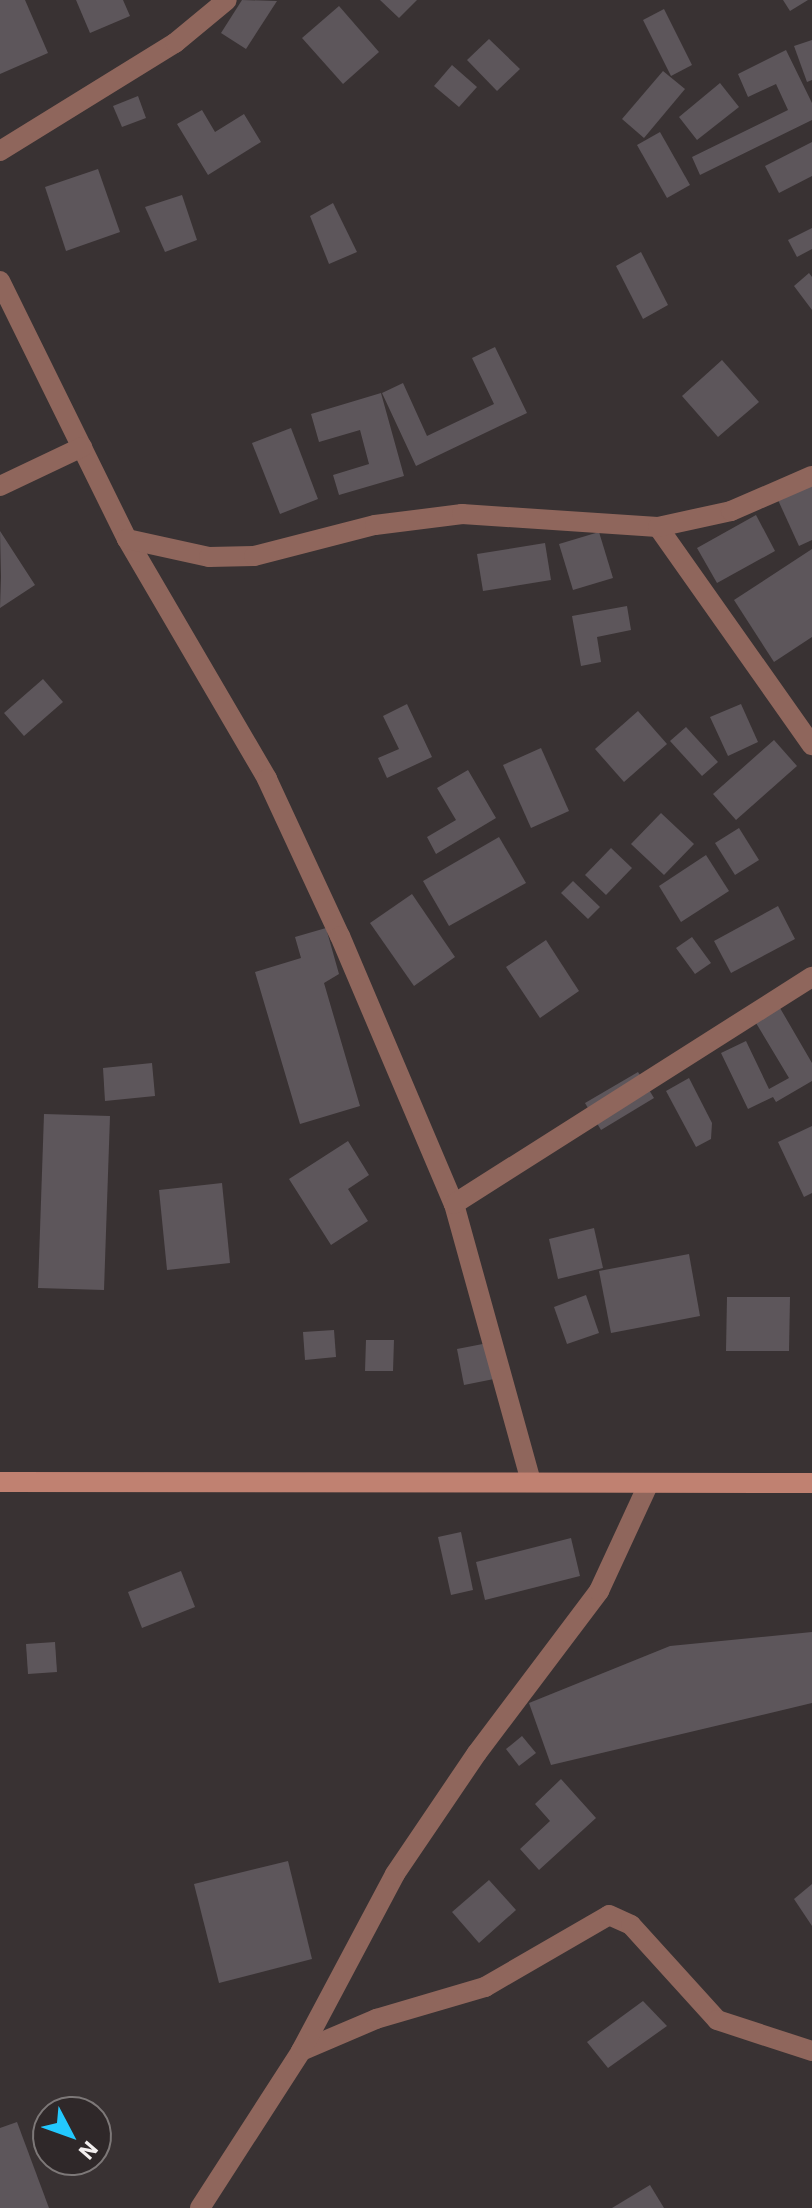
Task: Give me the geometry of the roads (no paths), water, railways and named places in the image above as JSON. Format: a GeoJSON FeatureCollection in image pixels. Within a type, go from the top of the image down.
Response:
{"type":"FeatureCollection","features":[{"type":"Feature","properties":{"kind":"main road"},"geometry":{"type":"LineString","coordinates":[[0,1482],[402,1484],[530,1478],[649,1483],[812,1483]]}},
{"type":"Feature","properties":{"kind":"street"},"geometry":{"type":"LineString","coordinates":[[0,151],[175,43],[227,0]]}},
{"type":"Feature","properties":{"kind":"street"},"geometry":{"type":"LineString","coordinates":[[0,281],[127,539],[267,779],[454,1204],[530,1478]]}},
{"type":"Feature","properties":{"kind":"street"},"geometry":{"type":"LineString","coordinates":[[0,486],[82,447]]}},
{"type":"Feature","properties":{"kind":"street"},"geometry":{"type":"LineString","coordinates":[[127,539],[209,557],[254,556],[375,525],[462,514],[658,527],[731,511],[812,476]]}},
{"type":"Feature","properties":{"kind":"street"},"geometry":{"type":"LineString","coordinates":[[658,527],[812,745]]}},
{"type":"Feature","properties":{"kind":"street"},"geometry":{"type":"LineString","coordinates":[[454,1204],[812,977]]}},
{"type":"Feature","properties":{"kind":"street"},"geometry":{"type":"LineString","coordinates":[[200,2208],[301,2051],[395,1874],[477,1753],[599,1591],[649,1483]]}},
{"type":"Feature","properties":{"kind":"street"},"geometry":{"type":"LineString","coordinates":[[301,2051],[376,2019],[485,1987],[609,1915],[631,1925],[717,2020],[812,2051]]}}]}
